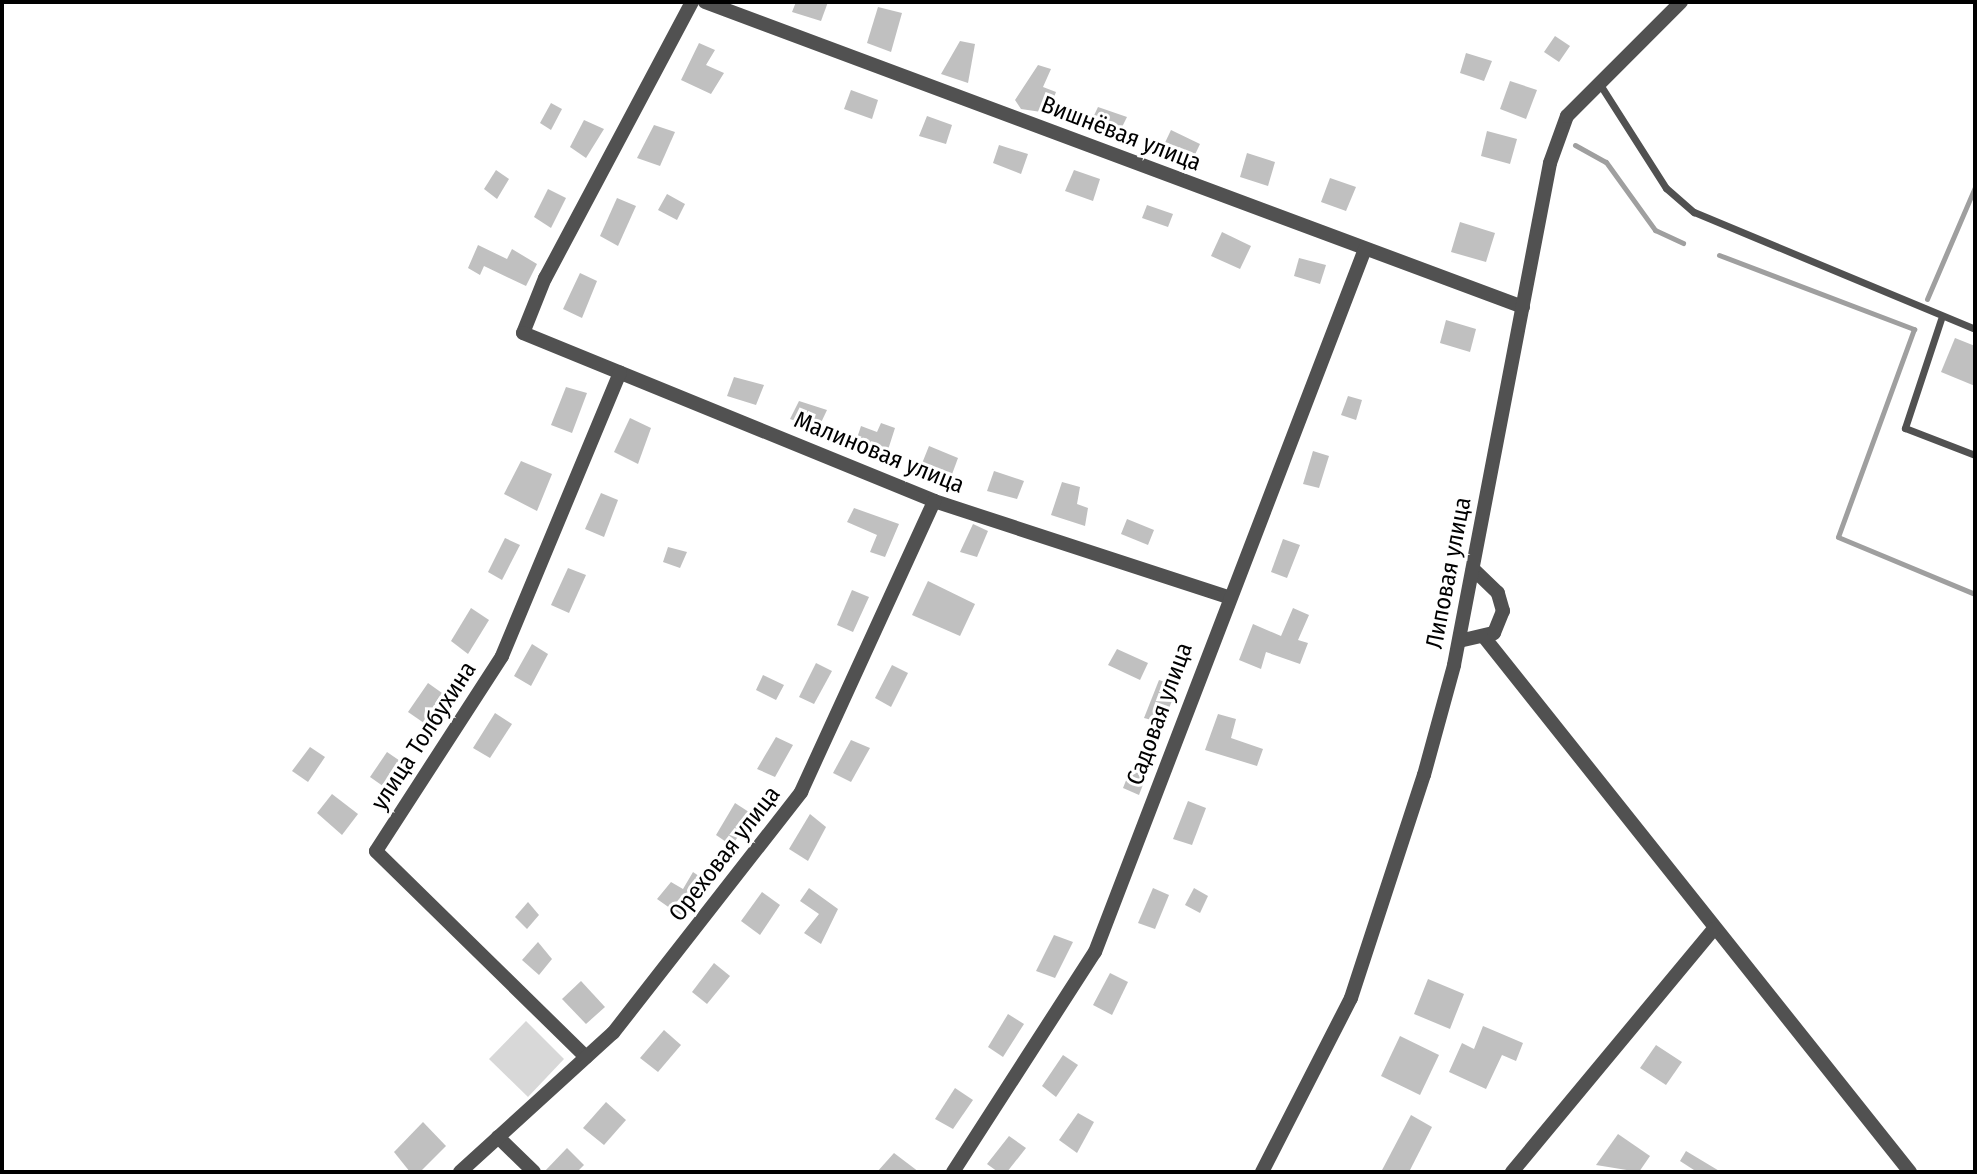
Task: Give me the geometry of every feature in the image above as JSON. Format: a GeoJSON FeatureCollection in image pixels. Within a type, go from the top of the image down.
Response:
{"type":"FeatureCollection","features":[{"type":"Feature","properties":{"kind":"street","name":"Малиновая улица"},"geometry":{"type":"LineString","coordinates":[[692,2],[545,278],[523,333],[934,501],[1227,597]]}},
{"type":"Feature","properties":{"kind":"street","name":"Вишнёвая улица"},"geometry":{"type":"LineString","coordinates":[[705,2],[1523,307]]}},
{"type":"Feature","properties":{"kind":"street","name":"Липовая улица"},"geometry":{"type":"LineString","coordinates":[[1262,1172],[1290,1129],[1351,998],[1401,854],[1459,641],[1550,163],[1567,116],[1597,80],[1681,2]]}},
{"type":"Feature","properties":{"kind":"street","name":"Садовая улица"},"geometry":{"type":"LineString","coordinates":[[953,1172],[1095,952],[1227,597],[1365,249]]}},
{"type":"Feature","properties":{"kind":"street","name":"улица Толбухина"},"geometry":{"type":"LineString","coordinates":[[586,1057],[376,851],[502,656],[620,373]]}},
{"type":"Feature","properties":{"kind":"street","name":"Ореховая улица"},"geometry":{"type":"LineString","coordinates":[[460,1172],[586,1057],[801,792],[934,501]]}},
{"type":"Feature","properties":{"kind":"street"},"geometry":{"type":"LineString","coordinates":[[1459,641],[1484,637],[1503,611],[1498,593],[1473,569]]}},
{"type":"Feature","properties":{"kind":"street"},"geometry":{"type":"LineString","coordinates":[[1484,637],[1910,1172]]}},
{"type":"Feature","properties":{"kind":"street"},"geometry":{"type":"LineString","coordinates":[[1512,1172],[1714,929]]}},
{"type":"Feature","properties":{"kind":"street"},"geometry":{"type":"LineString","coordinates":[[498,1137],[534,1172]]}},
{"type":"Feature","properties":{"kind":"lane"},"geometry":{"type":"LineString","coordinates":[[1597,80],[1666,188],[1694,212],[1941,319],[1975,329]]}},
{"type":"Feature","properties":{"kind":"lane"},"geometry":{"type":"LineString","coordinates":[[1941,319],[1905,428],[1975,455]]}},
{"type":"Feature","properties":{"kind":"shaded area"},"geometry":{"type":"Polygon","coordinates":[[[526,1021],[564,1059],[528,1097],[489,1059],[526,1021]]]}},
{"type":"Feature","properties":{"kind":"building"},"geometry":{"type":"Polygon","coordinates":[[[796,2],[828,2],[821,21],[792,12],[796,2]]]}},
{"type":"Feature","properties":{"kind":"building"},"geometry":{"type":"Polygon","coordinates":[[[878,7],[902,13],[891,52],[867,43],[878,7]]]}},
{"type":"Feature","properties":{"kind":"building"},"geometry":{"type":"Polygon","coordinates":[[[1555,36],[1570,46],[1559,62],[1544,52],[1555,36]]]}},
{"type":"Feature","properties":{"kind":"building"},"geometry":{"type":"Polygon","coordinates":[[[960,41],[975,44],[968,83],[941,74],[960,41]]]}},
{"type":"Feature","properties":{"kind":"building"},"geometry":{"type":"Polygon","coordinates":[[[699,43],[715,50],[706,65],[724,73],[711,94],[681,80],[699,43]]]}},
{"type":"Feature","properties":{"kind":"building"},"geometry":{"type":"Polygon","coordinates":[[[1466,53],[1492,61],[1484,81],[1460,73],[1466,53]]]}},
{"type":"Feature","properties":{"kind":"building"},"geometry":{"type":"Polygon","coordinates":[[[1038,65],[1051,69],[1043,87],[1056,92],[1048,113],[1021,109],[1015,100],[1038,65]]]}},
{"type":"Feature","properties":{"kind":"building"},"geometry":{"type":"Polygon","coordinates":[[[1510,81],[1537,90],[1526,119],[1500,109],[1510,81]]]}},
{"type":"Feature","properties":{"kind":"building"},"geometry":{"type":"Polygon","coordinates":[[[851,90],[878,100],[872,119],[844,109],[851,90]]]}},
{"type":"Feature","properties":{"kind":"building"},"geometry":{"type":"Polygon","coordinates":[[[551,103],[562,109],[551,130],[540,123],[551,103]]]}},
{"type":"Feature","properties":{"kind":"building"},"geometry":{"type":"Polygon","coordinates":[[[1098,107],[1127,117],[1117,137],[1089,126],[1098,107]]]}},
{"type":"Feature","properties":{"kind":"building"},"geometry":{"type":"Polygon","coordinates":[[[927,116],[952,125],[946,144],[919,136],[927,116]]]}},
{"type":"Feature","properties":{"kind":"building"},"geometry":{"type":"Polygon","coordinates":[[[584,120],[604,129],[586,158],[570,147],[584,120]]]}},
{"type":"Feature","properties":{"kind":"building"},"geometry":{"type":"Polygon","coordinates":[[[654,125],[675,132],[660,166],[637,158],[654,125]]]}},
{"type":"Feature","properties":{"kind":"building"},"geometry":{"type":"Polygon","coordinates":[[[1171,130],[1200,144],[1191,163],[1162,149],[1171,130]]]}},
{"type":"Feature","properties":{"kind":"building"},"geometry":{"type":"Polygon","coordinates":[[[1487,131],[1517,139],[1510,164],[1481,156],[1487,131]]]}},
{"type":"Feature","properties":{"kind":"building"},"geometry":{"type":"Polygon","coordinates":[[[999,145],[1028,154],[1021,174],[993,163],[999,145]]]}},
{"type":"Feature","properties":{"kind":"building"},"geometry":{"type":"Polygon","coordinates":[[[1247,153],[1275,162],[1268,186],[1240,177],[1247,153]]]}},
{"type":"Feature","properties":{"kind":"building"},"geometry":{"type":"Polygon","coordinates":[[[496,170],[509,179],[497,199],[484,189],[496,170]]]}},
{"type":"Feature","properties":{"kind":"building"},"geometry":{"type":"Polygon","coordinates":[[[1074,170],[1100,179],[1093,201],[1065,191],[1074,170]]]}},
{"type":"Feature","properties":{"kind":"building"},"geometry":{"type":"Polygon","coordinates":[[[1330,178],[1356,187],[1346,211],[1321,202],[1330,178]]]}},
{"type":"Feature","properties":{"kind":"building"},"geometry":{"type":"Polygon","coordinates":[[[548,189],[566,198],[551,228],[534,217],[548,189]]]}},
{"type":"Feature","properties":{"kind":"building"},"geometry":{"type":"Polygon","coordinates":[[[667,194],[685,204],[677,220],[658,210],[667,194]]]}},
{"type":"Feature","properties":{"kind":"building"},"geometry":{"type":"Polygon","coordinates":[[[617,198],[636,206],[618,246],[600,236],[617,198]]]}},
{"type":"Feature","properties":{"kind":"building"},"geometry":{"type":"Polygon","coordinates":[[[1147,205],[1173,214],[1168,227],[1142,218],[1147,205]]]}},
{"type":"Feature","properties":{"kind":"building"},"geometry":{"type":"Polygon","coordinates":[[[1460,222],[1495,233],[1486,262],[1451,252],[1460,222]]]}},
{"type":"Feature","properties":{"kind":"building"},"geometry":{"type":"Polygon","coordinates":[[[1222,232],[1251,246],[1240,269],[1211,256],[1222,232]]]}},
{"type":"Feature","properties":{"kind":"building"},"geometry":{"type":"Polygon","coordinates":[[[478,245],[507,259],[512,249],[537,264],[526,286],[484,266],[480,275],[468,268],[478,245]]]}},
{"type":"Feature","properties":{"kind":"building"},"geometry":{"type":"Polygon","coordinates":[[[1299,258],[1326,265],[1320,284],[1294,276],[1299,258]]]}},
{"type":"Feature","properties":{"kind":"building"},"geometry":{"type":"Polygon","coordinates":[[[580,273],[597,281],[582,318],[563,309],[580,273]]]}},
{"type":"Feature","properties":{"kind":"building"},"geometry":{"type":"Polygon","coordinates":[[[1446,320],[1476,329],[1470,352],[1440,343],[1446,320]]]}},
{"type":"Feature","properties":{"kind":"building"},"geometry":{"type":"Polygon","coordinates":[[[1955,338],[1975,346],[1975,386],[1941,372],[1955,338]]]}},
{"type":"Feature","properties":{"kind":"building"},"geometry":{"type":"Polygon","coordinates":[[[734,377],[764,385],[756,405],[727,396],[734,377]]]}},
{"type":"Feature","properties":{"kind":"building"},"geometry":{"type":"Polygon","coordinates":[[[566,387],[587,393],[572,433],[551,425],[566,387]]]}},
{"type":"Feature","properties":{"kind":"building"},"geometry":{"type":"Polygon","coordinates":[[[1348,396],[1362,400],[1356,420],[1341,415],[1348,396]]]}},
{"type":"Feature","properties":{"kind":"building"},"geometry":{"type":"Polygon","coordinates":[[[799,401],[827,410],[818,429],[790,419],[799,401]]]}},
{"type":"Feature","properties":{"kind":"building"},"geometry":{"type":"Polygon","coordinates":[[[630,418],[651,428],[638,464],[614,452],[630,418]]]}},
{"type":"Feature","properties":{"kind":"building"},"geometry":{"type":"Polygon","coordinates":[[[881,423],[895,428],[887,453],[856,441],[861,426],[877,432],[881,423]]]}},
{"type":"Feature","properties":{"kind":"building"},"geometry":{"type":"Polygon","coordinates":[[[929,446],[958,458],[951,477],[921,466],[929,446]]]}},
{"type":"Feature","properties":{"kind":"building"},"geometry":{"type":"Polygon","coordinates":[[[1313,451],[1329,456],[1319,488],[1303,484],[1313,451]]]}},
{"type":"Feature","properties":{"kind":"building"},"geometry":{"type":"Polygon","coordinates":[[[521,461],[552,474],[537,511],[504,494],[521,461]]]}},
{"type":"Feature","properties":{"kind":"building"},"geometry":{"type":"Polygon","coordinates":[[[994,471],[1024,481],[1017,499],[987,491],[994,471]]]}},
{"type":"Feature","properties":{"kind":"building"},"geometry":{"type":"Polygon","coordinates":[[[1062,482],[1080,487],[1077,504],[1088,508],[1085,526],[1051,515],[1062,482]]]}},
{"type":"Feature","properties":{"kind":"building"},"geometry":{"type":"Polygon","coordinates":[[[601,493],[618,500],[604,537],[585,529],[601,493]]]}},
{"type":"Feature","properties":{"kind":"building"},"geometry":{"type":"Polygon","coordinates":[[[854,508],[899,524],[885,557],[870,552],[877,535],[847,522],[854,508]]]}},
{"type":"Feature","properties":{"kind":"building"},"geometry":{"type":"Polygon","coordinates":[[[1127,519],[1154,530],[1148,545],[1121,534],[1127,519]]]}},
{"type":"Feature","properties":{"kind":"building"},"geometry":{"type":"Polygon","coordinates":[[[973,524],[988,531],[977,557],[960,552],[973,524]]]}},
{"type":"Feature","properties":{"kind":"building"},"geometry":{"type":"Polygon","coordinates":[[[505,538],[520,545],[502,580],[488,572],[505,538]]]}},
{"type":"Feature","properties":{"kind":"building"},"geometry":{"type":"Polygon","coordinates":[[[1283,539],[1300,545],[1287,578],[1271,572],[1283,539]]]}},
{"type":"Feature","properties":{"kind":"building"},"geometry":{"type":"Polygon","coordinates":[[[668,547],[687,552],[680,568],[663,562],[668,547]]]}},
{"type":"Feature","properties":{"kind":"building"},"geometry":{"type":"Polygon","coordinates":[[[568,568],[586,575],[569,613],[551,605],[568,568]]]}},
{"type":"Feature","properties":{"kind":"building"},"geometry":{"type":"Polygon","coordinates":[[[928,581],[975,604],[960,636],[912,615],[928,581]]]}},
{"type":"Feature","properties":{"kind":"building"},"geometry":{"type":"Polygon","coordinates":[[[852,590],[869,597],[853,632],[837,625],[852,590]]]}},
{"type":"Feature","properties":{"kind":"building"},"geometry":{"type":"Polygon","coordinates":[[[471,608],[489,620],[468,654],[451,641],[471,608]]]}},
{"type":"Feature","properties":{"kind":"building"},"geometry":{"type":"Polygon","coordinates":[[[1293,608],[1309,615],[1298,640],[1308,643],[1300,664],[1266,652],[1261,669],[1239,660],[1253,624],[1281,636],[1293,608]]]}},
{"type":"Feature","properties":{"kind":"building"},"geometry":{"type":"Polygon","coordinates":[[[532,644],[548,654],[531,686],[514,676],[532,644]]]}},
{"type":"Feature","properties":{"kind":"building"},"geometry":{"type":"Polygon","coordinates":[[[1117,649],[1148,663],[1140,680],[1108,665],[1117,649]]]}},
{"type":"Feature","properties":{"kind":"building"},"geometry":{"type":"Polygon","coordinates":[[[816,663],[832,671],[814,704],[799,697],[816,663]]]}},
{"type":"Feature","properties":{"kind":"building"},"geometry":{"type":"Polygon","coordinates":[[[892,665],[908,673],[891,707],[875,698],[892,665]]]}},
{"type":"Feature","properties":{"kind":"building"},"geometry":{"type":"Polygon","coordinates":[[[763,675],[784,685],[776,700],[756,690],[763,675]]]}},
{"type":"Feature","properties":{"kind":"building"},"geometry":{"type":"Polygon","coordinates":[[[1159,680],[1178,686],[1163,723],[1144,718],[1159,680]]]}},
{"type":"Feature","properties":{"kind":"building"},"geometry":{"type":"Polygon","coordinates":[[[428,683],[442,693],[424,723],[408,712],[428,683]]]}},
{"type":"Feature","properties":{"kind":"building"},"geometry":{"type":"Polygon","coordinates":[[[495,713],[512,724],[490,758],[473,748],[495,713]]]}},
{"type":"Feature","properties":{"kind":"building"},"geometry":{"type":"Polygon","coordinates":[[[1218,714],[1236,719],[1231,738],[1263,749],[1257,766],[1205,750],[1218,714]]]}},
{"type":"Feature","properties":{"kind":"building"},"geometry":{"type":"Polygon","coordinates":[[[776,737],[793,745],[775,777],[757,769],[776,737]]]}},
{"type":"Feature","properties":{"kind":"building"},"geometry":{"type":"Polygon","coordinates":[[[851,740],[870,748],[851,782],[833,773],[851,740]]]}},
{"type":"Feature","properties":{"kind":"building"},"geometry":{"type":"Polygon","coordinates":[[[310,747],[325,757],[308,782],[292,771],[310,747]]]}},
{"type":"Feature","properties":{"kind":"building"},"geometry":{"type":"Polygon","coordinates":[[[387,752],[406,765],[390,791],[370,777],[387,752]]]}},
{"type":"Feature","properties":{"kind":"building"},"geometry":{"type":"Polygon","coordinates":[[[1131,768],[1147,774],[1139,795],[1123,788],[1131,768]]]}},
{"type":"Feature","properties":{"kind":"building"},"geometry":{"type":"Polygon","coordinates":[[[332,794],[358,814],[342,835],[317,813],[332,794]]]}},
{"type":"Feature","properties":{"kind":"building"},"geometry":{"type":"Polygon","coordinates":[[[1188,801],[1206,808],[1192,845],[1173,839],[1188,801]]]}},
{"type":"Feature","properties":{"kind":"building"},"geometry":{"type":"Polygon","coordinates":[[[735,803],[752,814],[732,846],[716,835],[735,803]]]}},
{"type":"Feature","properties":{"kind":"building"},"geometry":{"type":"Polygon","coordinates":[[[810,814],[826,827],[808,861],[789,849],[810,814]]]}},
{"type":"Feature","properties":{"kind":"building"},"geometry":{"type":"Polygon","coordinates":[[[693,872],[709,883],[684,918],[657,899],[671,882],[683,889],[693,872]]]}},
{"type":"Feature","properties":{"kind":"building"},"geometry":{"type":"Polygon","coordinates":[[[809,888],[838,909],[821,944],[804,933],[819,914],[800,901],[809,888]]]}},
{"type":"Feature","properties":{"kind":"building"},"geometry":{"type":"Polygon","coordinates":[[[1153,888],[1169,895],[1155,929],[1138,923],[1153,888]]]}},
{"type":"Feature","properties":{"kind":"building"},"geometry":{"type":"Polygon","coordinates":[[[1194,888],[1208,896],[1200,913],[1185,905],[1194,888]]]}},
{"type":"Feature","properties":{"kind":"building"},"geometry":{"type":"Polygon","coordinates":[[[762,892],[780,905],[760,935],[741,921],[762,892]]]}},
{"type":"Feature","properties":{"kind":"building"},"geometry":{"type":"Polygon","coordinates":[[[528,902],[539,915],[527,929],[515,917],[528,902]]]}},
{"type":"Feature","properties":{"kind":"building"},"geometry":{"type":"Polygon","coordinates":[[[1054,935],[1073,942],[1055,978],[1036,971],[1054,935]]]}},
{"type":"Feature","properties":{"kind":"building"},"geometry":{"type":"Polygon","coordinates":[[[538,942],[552,959],[539,975],[522,960],[538,942]]]}},
{"type":"Feature","properties":{"kind":"building"},"geometry":{"type":"Polygon","coordinates":[[[714,963],[730,976],[707,1004],[692,992],[714,963]]]}},
{"type":"Feature","properties":{"kind":"building"},"geometry":{"type":"Polygon","coordinates":[[[1110,973],[1128,982],[1112,1015],[1093,1005],[1110,973]]]}},
{"type":"Feature","properties":{"kind":"building"},"geometry":{"type":"Polygon","coordinates":[[[1428,979],[1464,994],[1450,1029],[1414,1014],[1428,979]]]}},
{"type":"Feature","properties":{"kind":"building"},"geometry":{"type":"Polygon","coordinates":[[[581,981],[605,1007],[586,1024],[562,999],[581,981]]]}},
{"type":"Feature","properties":{"kind":"building"},"geometry":{"type":"Polygon","coordinates":[[[1008,1014],[1024,1024],[1003,1057],[988,1047],[1008,1014]]]}},
{"type":"Feature","properties":{"kind":"building"},"geometry":{"type":"Polygon","coordinates":[[[1483,1026],[1523,1043],[1516,1061],[1502,1055],[1486,1089],[1449,1072],[1462,1043],[1474,1049],[1483,1026]]]}},
{"type":"Feature","properties":{"kind":"building"},"geometry":{"type":"Polygon","coordinates":[[[664,1030],[681,1045],[658,1072],[640,1058],[664,1030]]]}},
{"type":"Feature","properties":{"kind":"building"},"geometry":{"type":"Polygon","coordinates":[[[1400,1036],[1439,1055],[1420,1095],[1381,1076],[1400,1036]]]}},
{"type":"Feature","properties":{"kind":"building"},"geometry":{"type":"Polygon","coordinates":[[[1656,1045],[1682,1062],[1666,1085],[1640,1068],[1656,1045]]]}},
{"type":"Feature","properties":{"kind":"building"},"geometry":{"type":"Polygon","coordinates":[[[1063,1055],[1078,1065],[1056,1097],[1042,1086],[1063,1055]]]}},
{"type":"Feature","properties":{"kind":"building"},"geometry":{"type":"Polygon","coordinates":[[[955,1088],[973,1100],[953,1129],[935,1119],[955,1088]]]}},
{"type":"Feature","properties":{"kind":"building"},"geometry":{"type":"Polygon","coordinates":[[[606,1102],[626,1120],[604,1145],[583,1128],[606,1102]]]}},
{"type":"Feature","properties":{"kind":"building"},"geometry":{"type":"Polygon","coordinates":[[[1078,1113],[1094,1122],[1077,1153],[1059,1140],[1078,1113]]]}},
{"type":"Feature","properties":{"kind":"building"},"geometry":{"type":"Polygon","coordinates":[[[1411,1115],[1432,1127],[1409,1172],[1381,1172],[1411,1115]]]}},
{"type":"Feature","properties":{"kind":"building"},"geometry":{"type":"Polygon","coordinates":[[[423,1122],[446,1146],[420,1172],[410,1172],[394,1152],[423,1122]]]}},
{"type":"Feature","properties":{"kind":"building"},"geometry":{"type":"Polygon","coordinates":[[[1618,1134],[1650,1156],[1639,1172],[1596,1165],[1618,1134]]]}},
{"type":"Feature","properties":{"kind":"building"},"geometry":{"type":"Polygon","coordinates":[[[1009,1136],[1026,1148],[1007,1172],[998,1172],[987,1164],[1009,1136]]]}},
{"type":"Feature","properties":{"kind":"building"},"geometry":{"type":"Polygon","coordinates":[[[567,1148],[584,1165],[577,1172],[544,1172],[567,1148]]]}},
{"type":"Feature","properties":{"kind":"building"},"geometry":{"type":"Polygon","coordinates":[[[1686,1151],[1721,1172],[1697,1172],[1680,1161],[1686,1151]]]}},
{"type":"Feature","properties":{"kind":"building"},"geometry":{"type":"Polygon","coordinates":[[[894,1153],[919,1172],[877,1172],[894,1153]]]}},
{"type":"Feature","properties":{"kind":"waterway"},"geometry":{"type":"LineString","coordinates":[[1575,145],[1606,162],[1655,230],[1683,243]]}},
{"type":"Feature","properties":{"kind":"waterway"},"geometry":{"type":"LineString","coordinates":[[1927,299],[1975,187]]}},
{"type":"Feature","properties":{"kind":"waterway"},"geometry":{"type":"LineString","coordinates":[[1719,255],[1914,329],[1838,537],[1975,594]]}}]}
